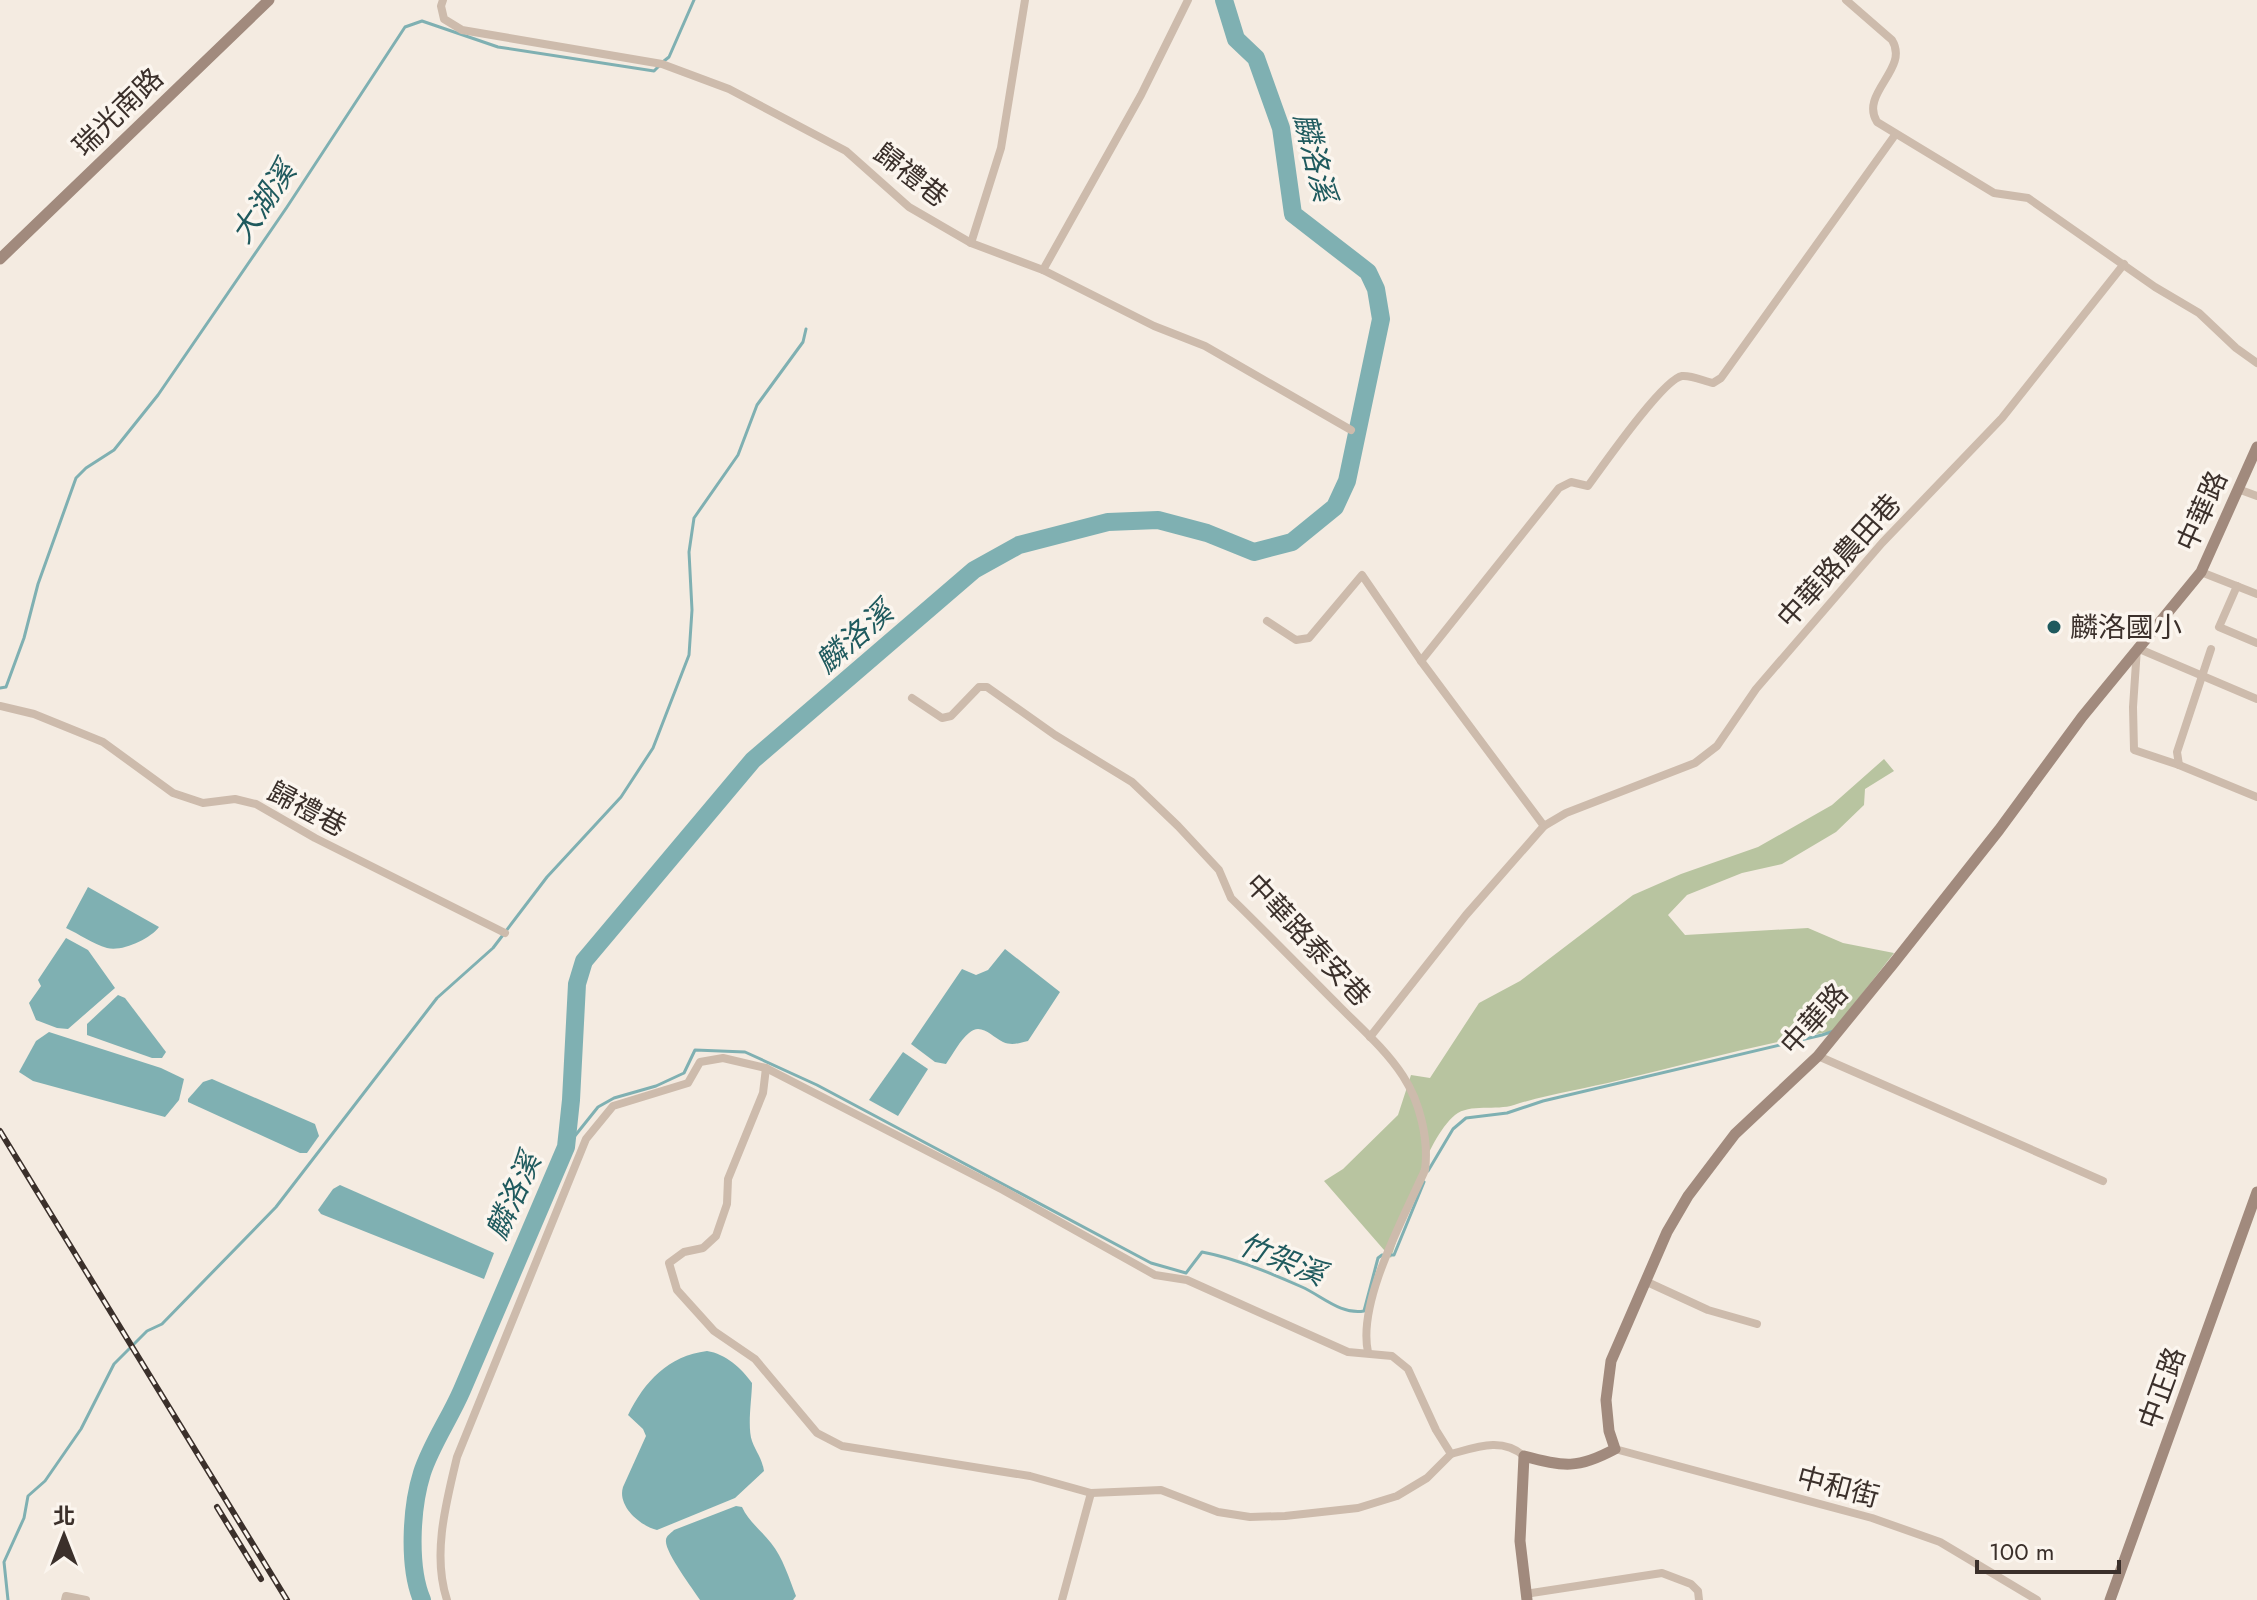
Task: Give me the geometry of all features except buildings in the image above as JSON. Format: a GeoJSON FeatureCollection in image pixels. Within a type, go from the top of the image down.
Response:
{"type":"FeatureCollection","features":[{"type":"Feature","properties":{"kind":"street","name":"瑞光南路"},"geometry":{"type":"LineString","coordinates":[[0,259],[269,0]]}},
{"type":"Feature","properties":{"kind":"street","name":"歸禮巷"},"geometry":{"type":"LineString","coordinates":[[443,0],[444,19],[462,30],[662,64],[729,89],[846,151],[909,207],[971,243],[1043,270],[1154,326],[1205,346],[1351,430]]}},
{"type":"Feature","properties":{"kind":"street"},"geometry":{"type":"LineString","coordinates":[[971,243],[1001,148],[1025,0]]}},
{"type":"Feature","properties":{"kind":"street"},"geometry":{"type":"LineString","coordinates":[[1043,270],[1141,95],[1188,0]]}},
{"type":"Feature","properties":{"kind":"street"},"geometry":{"type":"LineString","coordinates":[[1846,0],[1897,47],[1897,57],[1872,104],[1872,113],[1877,122],[1994,193],[2028,198],[2155,287],[2199,313],[2257,363]]}},
{"type":"Feature","properties":{"kind":"street"},"geometry":{"type":"LineString","coordinates":[[1421,661],[1559,488],[1571,482],[1588,486],[1626,434],[1673,379],[1685,375],[1713,383],[1721,378],[1895,135]]}},
{"type":"Feature","properties":{"kind":"street","name":"中華路農田巷"},"geometry":{"type":"LineString","coordinates":[[1370,1037],[1466,915],[1544,826],[1566,813],[1695,763],[1717,746],[1756,689],[1882,543],[2002,418],[2124,264]]}},
{"type":"Feature","properties":{"kind":"street","name":"中華路"},"geometry":{"type":"LineString","coordinates":[[1615,1449],[1609,1431],[1606,1400],[1608,1377],[1616,1350],[1667,1232],[1712,1161],[1769,1099],[1818,1056],[1980,855],[2137,648],[2201,572],[2257,447]]}},
{"type":"Feature","properties":{"kind":"street"},"geometry":{"type":"LineString","coordinates":[[2238,489],[2257,496]]}},
{"type":"Feature","properties":{"kind":"street"},"geometry":{"type":"LineString","coordinates":[[2201,572],[2257,594]]}},
{"type":"Feature","properties":{"kind":"street"},"geometry":{"type":"LineString","coordinates":[[1267,621],[1296,640],[1309,638],[1362,575],[1421,661],[1544,826]]}},
{"type":"Feature","properties":{"kind":"street"},"geometry":{"type":"LineString","coordinates":[[2237,586],[2219,627],[2257,643]]}},
{"type":"Feature","properties":{"kind":"street"},"geometry":{"type":"LineString","coordinates":[[2257,699],[2137,648],[2134,750],[2257,797]]}},
{"type":"Feature","properties":{"kind":"street"},"geometry":{"type":"LineString","coordinates":[[2179,765],[2177,752],[2211,649]]}},
{"type":"Feature","properties":{"kind":"street","name":"中華路泰安巷"},"geometry":{"type":"LineString","coordinates":[[912,698],[942,718],[951,716],[979,687],[987,687],[1055,735],[1132,782],[1219,870],[1231,898],[1370,1037],[1402,1075],[1414,1097],[1427,1152],[1425,1170],[1387,1255],[1366,1326],[1368,1352]]}},
{"type":"Feature","properties":{"kind":"street","name":"歸禮巷"},"geometry":{"type":"LineString","coordinates":[[0,706],[34,714],[103,742],[173,793],[203,803],[235,799],[256,804],[315,838],[505,933]]}},
{"type":"Feature","properties":{"kind":"street"},"geometry":{"type":"LineString","coordinates":[[1818,1056],[2103,1181]]}},
{"type":"Feature","properties":{"kind":"street"},"geometry":{"type":"LineString","coordinates":[[447,1600],[440,1580],[444,1523],[457,1457],[586,1139],[613,1106],[688,1083],[700,1062],[723,1058],[766,1068],[1003,1190],[1155,1275],[1187,1280],[1348,1352],[1392,1356],[1408,1369],[1436,1430],[1451,1454]]}},
{"type":"Feature","properties":{"kind":"street"},"geometry":{"type":"LineString","coordinates":[[766,1068],[763,1093],[728,1179],[727,1204],[716,1236],[703,1248],[684,1252],[669,1263],[677,1290],[714,1331],[755,1359],[817,1433],[842,1446],[1030,1476],[1091,1493],[1161,1490],[1218,1512],[1250,1517],[1358,1508],[1397,1496],[1427,1478],[1451,1454],[1478,1446],[1501,1444],[1514,1447],[1524,1456],[1552,1464],[1588,1463],[1615,1449]]}},
{"type":"Feature","properties":{"kind":"street","name":"中正路"},"geometry":{"type":"LineString","coordinates":[[2110,1600],[2257,1192]]}},
{"type":"Feature","properties":{"kind":"street"},"geometry":{"type":"LineString","coordinates":[[1645,1281],[1708,1310],[1757,1324]]}},
{"type":"Feature","properties":{"kind":"street","name":"中和街"},"geometry":{"type":"LineString","coordinates":[[1615,1449],[1872,1518],[1940,1542],[2037,1600]]}},
{"type":"Feature","properties":{"kind":"street"},"geometry":{"type":"LineString","coordinates":[[1524,1456],[1520,1541],[1526,1597],[1662,1573],[1691,1584],[1698,1591],[1699,1600]]}},
{"type":"Feature","properties":{"kind":"street"},"geometry":{"type":"LineString","coordinates":[[1062,1600],[1091,1493]]}},
{"type":"Feature","properties":{"kind":"street"},"geometry":{"type":"LineString","coordinates":[[65,1600],[66,1596],[86,1600]]}},
{"type":"Feature","properties":{"kind":"green space"},"geometry":{"type":"Polygon","coordinates":[[[1884,759],[1894,771],[1865,789],[1864,805],[1836,832],[1782,864],[1742,873],[1687,895],[1668,915],[1685,935],[1808,928],[1843,943],[1894,953],[1833,1031],[1507,1107],[1461,1111],[1444,1127],[1425,1161],[1391,1258],[1324,1181],[1343,1169],[1398,1115],[1411,1075],[1430,1078],[1479,1003],[1520,981],[1633,895],[1758,847],[1832,805],[1884,759]]]}},
{"type":"Feature","properties":{"kind":"water"},"geometry":{"type":"Polygon","coordinates":[[[88,887],[159,927],[135,944],[113,949],[66,928],[88,887]]]}},
{"type":"Feature","properties":{"kind":"water"},"geometry":{"type":"Polygon","coordinates":[[[66,938],[88,950],[115,988],[68,1029],[36,1020],[29,1003],[41,986],[38,980],[66,938]]]}},
{"type":"Feature","properties":{"kind":"water"},"geometry":{"type":"Polygon","coordinates":[[[1005,949],[1060,992],[1028,1041],[1006,1043],[982,1030],[973,1030],[946,1064],[935,1062],[911,1044],[962,969],[976,975],[988,970],[1005,949]]]}},
{"type":"Feature","properties":{"kind":"water"},"geometry":{"type":"Polygon","coordinates":[[[118,995],[125,998],[166,1052],[162,1058],[152,1058],[87,1035],[87,1024],[118,995]]]}},
{"type":"Feature","properties":{"kind":"water"},"geometry":{"type":"Polygon","coordinates":[[[49,1032],[161,1068],[184,1079],[179,1100],[165,1117],[33,1081],[19,1072],[36,1041],[49,1032]]]}},
{"type":"Feature","properties":{"kind":"water"},"geometry":{"type":"Polygon","coordinates":[[[903,1052],[928,1069],[898,1116],[869,1100],[903,1052]]]}},
{"type":"Feature","properties":{"kind":"water"},"geometry":{"type":"Polygon","coordinates":[[[212,1079],[315,1124],[319,1136],[307,1153],[300,1153],[188,1102],[203,1082],[212,1079]]]}},
{"type":"Feature","properties":{"kind":"water"},"geometry":{"type":"Polygon","coordinates":[[[340,1185],[494,1253],[484,1279],[321,1214],[318,1210],[333,1189],[340,1185]]]}},
{"type":"Feature","properties":{"kind":"water"},"geometry":{"type":"Polygon","coordinates":[[[707,1351],[732,1362],[752,1383],[751,1435],[764,1471],[735,1498],[657,1530],[637,1520],[623,1501],[623,1487],[646,1436],[628,1415],[642,1391],[659,1372],[681,1358],[707,1351]]]}},
{"type":"Feature","properties":{"kind":"water"},"geometry":{"type":"Polygon","coordinates":[[[736,1506],[742,1507],[775,1549],[796,1596],[793,1600],[700,1600],[674,1561],[666,1540],[674,1530],[736,1506]]]}},
{"type":"Feature","properties":{"kind":"waterway","name":"大湖溪"},"geometry":{"type":"LineString","coordinates":[[664,61],[669,57],[694,0]]}},
{"type":"Feature","properties":{"kind":"waterway","name":"麟洛溪"},"geometry":{"type":"LineString","coordinates":[[422,1600],[413,1555],[413,1520],[418,1487],[566,1147],[577,984],[584,961],[753,760],[974,570],[1019,545],[1108,522],[1158,520],[1207,533],[1254,552],[1292,542],[1335,507],[1347,481],[1381,319],[1376,289],[1368,272],[1293,214],[1281,128],[1256,58],[1236,39],[1224,0]]}},
{"type":"Feature","properties":{"kind":"waterway","name":"大湖溪"},"geometry":{"type":"LineString","coordinates":[[0,688],[6,687],[24,638],[38,584],[76,478],[114,450],[158,395],[405,27],[422,21],[498,47],[654,71],[659,66]]}},
{"type":"Feature","properties":{"kind":"waterway"},"geometry":{"type":"LineString","coordinates":[[8,1600],[4,1562],[24,1518],[28,1496],[45,1481],[81,1429],[114,1364],[147,1331],[162,1324],[276,1207],[437,998],[493,948],[547,877],[621,797],[653,748],[689,655],[692,610],[689,552],[694,518],[738,455],[757,405],[803,342],[806,329]]}},
{"type":"Feature","properties":{"kind":"waterway","name":"竹架溪"},"geometry":{"type":"LineString","coordinates":[[1428,1171],[1453,1129],[1466,1118],[1507,1113],[1543,1101],[1834,1031]]}},
{"type":"Feature","properties":{"kind":"waterway","name":"竹架溪"},"geometry":{"type":"LineString","coordinates":[[566,1147],[598,1107],[614,1098],[656,1086],[684,1073],[695,1050],[745,1052],[817,1085],[1151,1263],[1186,1273],[1202,1252],[1265,1271],[1340,1308],[1356,1311],[1364,1311],[1378,1258],[1394,1255],[1424,1182]]}},
{"type":"Feature","properties":{"kind":"railway"},"geometry":{"type":"LineString","coordinates":[[0,1131],[287,1600]]}},
{"type":"Feature","properties":{"kind":"railway"},"geometry":{"type":"LineString","coordinates":[[217,1507],[261,1579]]}},
{"type":"Feature","properties":{"kind":"place","name":"麟洛國小"},"geometry":{"type":"Point","coordinates":[2054,627]}}]}
